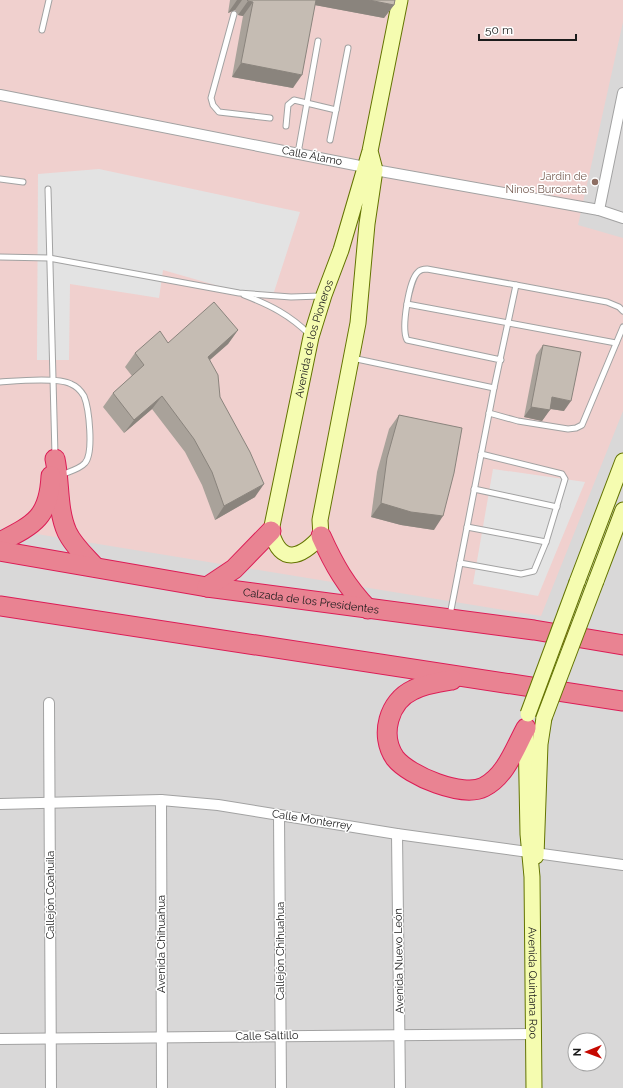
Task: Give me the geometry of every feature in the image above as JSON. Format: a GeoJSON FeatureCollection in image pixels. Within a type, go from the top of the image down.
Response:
{"type":"FeatureCollection","features":[{"type":"Feature","properties":{"kind":"highway"},"geometry":{"type":"LineString","coordinates":[[0,542],[26,529],[45,508],[50,494],[52,474],[57,467]]}},
{"type":"Feature","properties":{"kind":"highway"},"geometry":{"type":"LineString","coordinates":[[57,467],[62,519],[68,534],[95,567]]}},
{"type":"Feature","properties":{"kind":"highway"},"geometry":{"type":"LineString","coordinates":[[207,587],[234,569],[271,531]]}},
{"type":"Feature","properties":{"kind":"highway"},"geometry":{"type":"LineString","coordinates":[[321,536],[340,575],[350,590],[368,609]]}},
{"type":"Feature","properties":{"kind":"highway","name":"Calzada de los Presidentes"},"geometry":{"type":"LineString","coordinates":[[0,551],[207,587],[534,630],[623,645]]}},
{"type":"Feature","properties":{"kind":"highway"},"geometry":{"type":"LineString","coordinates":[[0,606],[623,701]]}},
{"type":"Feature","properties":{"kind":"highway"},"geometry":{"type":"LineString","coordinates":[[466,677],[427,684],[412,690],[398,702],[390,714],[387,730],[390,746],[396,758],[405,766],[425,779],[448,787],[471,790],[484,788],[503,770],[527,721]]}},
{"type":"Feature","properties":{"kind":"street"},"geometry":{"type":"LineString","coordinates":[[271,531],[278,548],[286,553],[294,555],[302,553],[310,548],[321,536],[320,520],[358,323],[364,255],[370,151],[400,0]]}},
{"type":"Feature","properties":{"kind":"street"},"geometry":{"type":"LineString","coordinates":[[599,210],[623,92]]}},
{"type":"Feature","properties":{"kind":"street","name":"Calle Álamo"},"geometry":{"type":"LineString","coordinates":[[0,95],[370,168],[599,210],[623,218]]}},
{"type":"Feature","properties":{"kind":"street","name":"Avenida de los Pioneros"},"geometry":{"type":"LineString","coordinates":[[271,531],[312,337],[324,296],[370,168]]}},
{"type":"Feature","properties":{"kind":"street"},"geometry":{"type":"LineString","coordinates":[[341,250],[353,248],[364,255]]}},
{"type":"Feature","properties":{"kind":"street"},"geometry":{"type":"LineString","coordinates":[[527,721],[577,582],[623,461]]}},
{"type":"Feature","properties":{"kind":"street","name":"Avenida Quintana Roo"},"geometry":{"type":"LineString","coordinates":[[534,1088],[532,877],[540,744],[544,718],[623,510]]}},
{"type":"Feature","properties":{"kind":"street","name":"Callejón Coahuila"},"geometry":{"type":"LineString","coordinates":[[49,703],[51,1088]]}},
{"type":"Feature","properties":{"kind":"street","name":"Avenida Quintana Roo"},"geometry":{"type":"LineString","coordinates":[[527,721],[533,852]]}},
{"type":"Feature","properties":{"kind":"street","name":"Calle Monterrey"},"geometry":{"type":"LineString","coordinates":[[0,804],[161,800],[218,806],[397,834],[533,852],[623,866]]}},
{"type":"Feature","properties":{"kind":"street","name":"Avenida Chihuahua"},"geometry":{"type":"LineString","coordinates":[[161,800],[162,1088]]}},
{"type":"Feature","properties":{"kind":"street","name":"Callejón Chihuahua"},"geometry":{"type":"LineString","coordinates":[[279,815],[281,1088]]}},
{"type":"Feature","properties":{"kind":"street","name":"Avenida Nuevo León"},"geometry":{"type":"LineString","coordinates":[[397,834],[400,1088]]}},
{"type":"Feature","properties":{"kind":"street","name":"Calle Saltillo"},"geometry":{"type":"LineString","coordinates":[[0,1039],[533,1034]]}},
{"type":"Feature","properties":{"kind":"lane"},"geometry":{"type":"LineString","coordinates":[[42,30],[49,0]]}},
{"type":"Feature","properties":{"kind":"lane"},"geometry":{"type":"LineString","coordinates":[[234,14],[211,98],[213,105],[220,112],[270,118]]}},
{"type":"Feature","properties":{"kind":"lane"},"geometry":{"type":"LineString","coordinates":[[298,153],[318,41]]}},
{"type":"Feature","properties":{"kind":"lane"},"geometry":{"type":"LineString","coordinates":[[330,140],[348,48]]}},
{"type":"Feature","properties":{"kind":"lane"},"geometry":{"type":"LineString","coordinates":[[286,126],[288,105],[294,100],[336,110]]}},
{"type":"Feature","properties":{"kind":"lane"},"geometry":{"type":"LineString","coordinates":[[0,179],[23,182]]}},
{"type":"Feature","properties":{"kind":"lane"},"geometry":{"type":"LineString","coordinates":[[0,382],[52,381],[70,383],[79,389],[84,396],[88,412],[90,446],[86,462],[79,467],[57,467],[52,381],[48,189]]}},
{"type":"Feature","properties":{"kind":"lane"},"geometry":{"type":"LineString","coordinates":[[0,257],[49,258],[239,293],[291,298],[324,296]]}},
{"type":"Feature","properties":{"kind":"lane"},"geometry":{"type":"LineString","coordinates":[[501,360],[406,340],[404,322],[407,304],[415,276],[422,269],[607,302],[619,307],[623,311]]}},
{"type":"Feature","properties":{"kind":"lane"},"geometry":{"type":"LineString","coordinates":[[449,619],[494,388],[516,285]]}},
{"type":"Feature","properties":{"kind":"lane"},"geometry":{"type":"LineString","coordinates":[[239,293],[276,308],[291,317],[312,337]]}},
{"type":"Feature","properties":{"kind":"lane"},"geometry":{"type":"LineString","coordinates":[[407,304],[616,343]]}},
{"type":"Feature","properties":{"kind":"lane"},"geometry":{"type":"LineString","coordinates":[[489,413],[518,421],[568,429],[576,428],[582,425],[623,327]]}},
{"type":"Feature","properties":{"kind":"lane"},"geometry":{"type":"LineString","coordinates":[[352,358],[494,388]]}},
{"type":"Feature","properties":{"kind":"lane"},"geometry":{"type":"LineString","coordinates":[[460,563],[521,574],[531,573],[536,568],[546,542],[565,479],[563,475],[481,454]]}},
{"type":"Feature","properties":{"kind":"lane"},"geometry":{"type":"LineString","coordinates":[[474,490],[557,507]]}},
{"type":"Feature","properties":{"kind":"lane"},"geometry":{"type":"LineString","coordinates":[[467,527],[546,542]]}},
{"type":"Feature","properties":{"kind":"shaded area"},"geometry":{"type":"Polygon","coordinates":[[[0,0],[623,0],[623,1088],[0,1088],[0,0]]]}},
{"type":"Feature","properties":{"kind":"shaded area"},"geometry":{"type":"Polygon","coordinates":[[[0,0],[623,0],[623,22],[578,225],[623,238],[623,411],[541,616],[0,528],[0,0]]]}},
{"type":"Feature","properties":{"kind":"shaded area"},"geometry":{"type":"Polygon","coordinates":[[[99,169],[300,212],[274,292],[243,293],[163,270],[159,298],[70,284],[69,360],[37,360],[38,174],[99,169]]]}},
{"type":"Feature","properties":{"kind":"shaded area"},"geometry":{"type":"Polygon","coordinates":[[[493,469],[585,482],[538,596],[473,584],[493,469]]]}},
{"type":"Feature","properties":{"kind":"building"},"geometry":{"type":"Polygon","coordinates":[[[247,0],[316,0],[302,75],[241,63],[253,2],[247,0]]]}},
{"type":"Feature","properties":{"kind":"building"},"geometry":{"type":"Polygon","coordinates":[[[369,0],[395,0],[394,5],[369,0]]]}},
{"type":"Feature","properties":{"kind":"building"},"geometry":{"type":"Polygon","coordinates":[[[214,302],[238,330],[208,357],[218,375],[220,397],[250,452],[264,484],[224,506],[212,472],[194,439],[162,396],[134,420],[113,393],[144,365],[135,353],[160,331],[168,343],[214,302]]]}},
{"type":"Feature","properties":{"kind":"building"},"geometry":{"type":"Polygon","coordinates":[[[543,345],[581,352],[571,401],[552,397],[550,410],[531,407],[543,345]]]}},
{"type":"Feature","properties":{"kind":"building"},"geometry":{"type":"Polygon","coordinates":[[[399,415],[462,428],[454,473],[443,516],[411,512],[381,503],[387,458],[399,415]]]}},
{"type":"Feature","properties":{"kind":"place","name":"Jardin de Ninos Burocrata"},"geometry":{"type":"Point","coordinates":[595,182]}}]}
